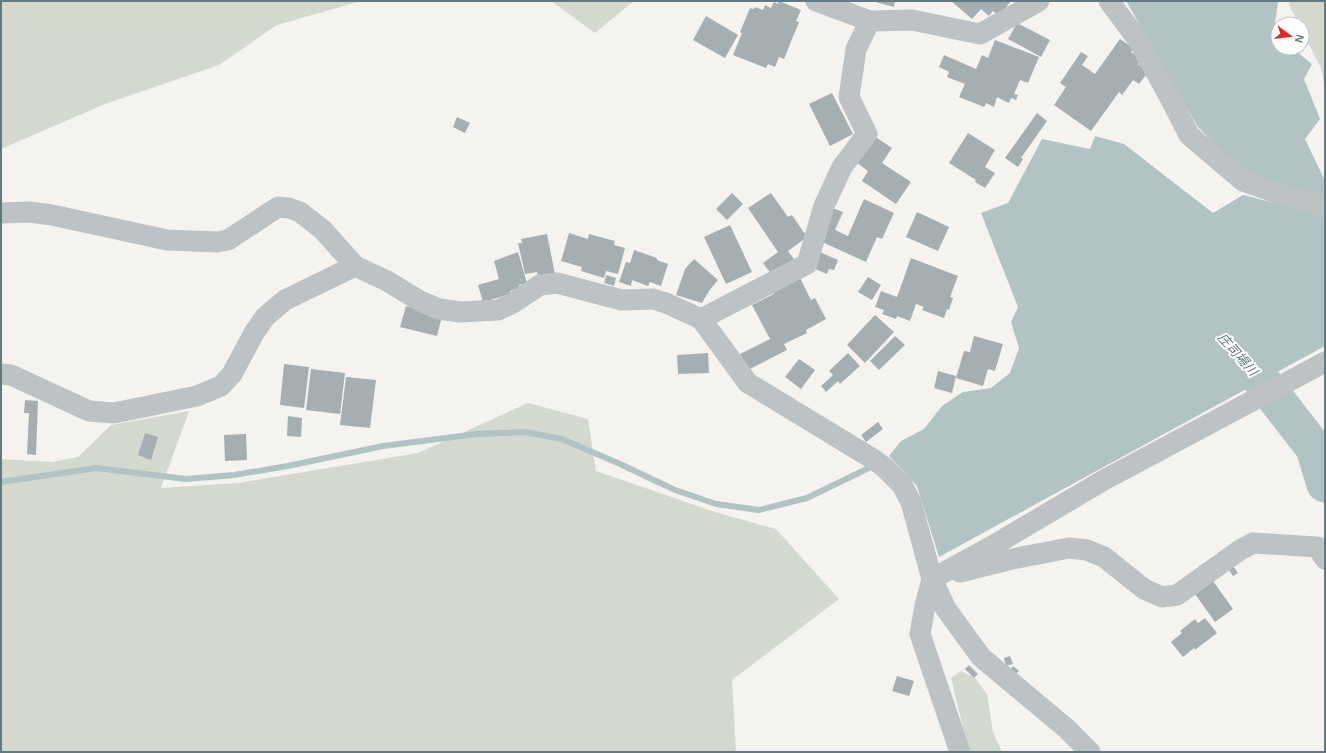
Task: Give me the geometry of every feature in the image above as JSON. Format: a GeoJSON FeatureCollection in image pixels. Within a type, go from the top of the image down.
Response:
{"type":"FeatureCollection","features":[{"type":"Feature","properties":{"kind":"street"},"geometry":{"type":"LineString","coordinates":[[816,1],[870,21],[912,20],[980,34],[1039,1]]}},
{"type":"Feature","properties":{"kind":"street"},"geometry":{"type":"LineString","coordinates":[[1109,1],[1138,40],[1189,134],[1243,181],[1324,206],[1325,208]]}},
{"type":"Feature","properties":{"kind":"street"},"geometry":{"type":"LineString","coordinates":[[701,319],[807,264],[824,206],[842,167],[867,134],[849,96],[856,49],[870,21]]}},
{"type":"Feature","properties":{"kind":"street"},"geometry":{"type":"LineString","coordinates":[[1,213],[29,212],[167,240],[217,242],[228,240],[278,207],[289,208],[300,212],[323,230],[355,266],[387,281],[420,301],[439,309],[460,312],[498,310],[513,303],[540,285],[557,283],[622,300],[653,299],[666,303],[701,319],[748,383],[879,463],[902,484],[911,502],[932,579],[946,609],[981,657],[1067,729],[1090,752]]}},
{"type":"Feature","properties":{"kind":"street"},"geometry":{"type":"LineString","coordinates":[[1,374],[11,375],[89,410],[102,412],[114,413],[197,396],[221,386],[232,374],[254,332],[265,317],[285,300],[355,266]]}},
{"type":"Feature","properties":{"kind":"street"},"geometry":{"type":"LineString","coordinates":[[960,752],[920,634],[932,579],[994,545],[1104,480],[1325,362]]}},
{"type":"Feature","properties":{"kind":"street"},"geometry":{"type":"LineString","coordinates":[[932,579],[1012,559],[1069,548],[1087,550],[1104,557],[1144,589],[1162,597],[1177,595],[1240,550],[1253,543],[1317,547],[1325,559]]}},
{"type":"Feature","properties":{"kind":"shaded area"},"geometry":{"type":"Polygon","coordinates":[[[1,1],[361,1],[277,25],[219,65],[105,104],[1,149],[1,1]]]}},
{"type":"Feature","properties":{"kind":"shaded area"},"geometry":{"type":"Polygon","coordinates":[[[551,1],[634,1],[595,33],[551,1]]]}},
{"type":"Feature","properties":{"kind":"shaded area"},"geometry":{"type":"Polygon","coordinates":[[[1290,1],[1325,1],[1325,90],[1321,68],[1310,47],[1310,16],[1295,16],[1289,5],[1290,1]]]}},
{"type":"Feature","properties":{"kind":"shaded area"},"geometry":{"type":"Polygon","coordinates":[[[528,403],[588,419],[596,471],[715,512],[776,529],[839,599],[732,680],[736,752],[1,752],[1,459],[52,462],[78,457],[111,425],[189,411],[161,488],[238,483],[418,453],[528,403]]]}},
{"type":"Feature","properties":{"kind":"shaded area"},"geometry":{"type":"Polygon","coordinates":[[[961,671],[975,678],[987,694],[993,732],[1002,752],[969,752],[951,678],[961,671]]]}},
{"type":"Feature","properties":{"kind":"water"},"geometry":{"type":"Polygon","coordinates":[[[1126,1],[1278,2],[1276,16],[1270,16],[1270,56],[1302,56],[1312,64],[1304,79],[1320,119],[1305,139],[1325,181],[1325,198],[1243,172],[1197,126],[1126,1]]]}},
{"type":"Feature","properties":{"kind":"water"},"geometry":{"type":"Polygon","coordinates":[[[1095,136],[1124,144],[1213,213],[1243,195],[1322,215],[1325,223],[1325,346],[939,557],[917,486],[889,456],[901,441],[924,429],[942,406],[963,392],[991,388],[1010,373],[1019,348],[1011,322],[1018,307],[981,213],[1008,203],[1042,139],[1090,149],[1095,136]]]}},
{"type":"Feature","properties":{"kind":"building"},"geometry":{"type":"Polygon","coordinates":[[[779,1],[801,10],[796,21],[799,22],[784,59],[779,57],[775,67],[768,64],[766,68],[733,55],[742,33],[740,32],[750,8],[754,9],[755,7],[763,10],[765,5],[771,8],[774,2],[778,4],[779,1]]]}},
{"type":"Feature","properties":{"kind":"building"},"geometry":{"type":"Polygon","coordinates":[[[872,1],[895,1],[894,7],[872,1]]]}},
{"type":"Feature","properties":{"kind":"building"},"geometry":{"type":"Polygon","coordinates":[[[951,1],[1011,1],[999,16],[993,11],[989,16],[981,9],[972,19],[951,1]]]}},
{"type":"Feature","properties":{"kind":"building"},"geometry":{"type":"Polygon","coordinates":[[[706,16],[738,35],[725,58],[693,40],[706,16]]]}},
{"type":"Feature","properties":{"kind":"building"},"geometry":{"type":"Polygon","coordinates":[[[1017,23],[1050,40],[1041,57],[1008,39],[1017,23]]]}},
{"type":"Feature","properties":{"kind":"building"},"geometry":{"type":"Polygon","coordinates":[[[1120,39],[1133,48],[1131,52],[1141,59],[1138,64],[1149,71],[1139,84],[1133,80],[1122,95],[1119,92],[1091,131],[1054,105],[1066,87],[1060,83],[1081,52],[1088,56],[1082,65],[1095,74],[1120,39]]]}},
{"type":"Feature","properties":{"kind":"building"},"geometry":{"type":"Polygon","coordinates":[[[995,40],[1039,57],[1028,83],[1020,80],[1014,94],[1018,95],[1016,100],[1011,98],[1009,103],[997,97],[994,107],[986,103],[984,107],[959,97],[965,84],[947,77],[949,72],[939,67],[944,55],[976,69],[982,55],[988,58],[995,40]]]}},
{"type":"Feature","properties":{"kind":"building"},"geometry":{"type":"Polygon","coordinates":[[[832,93],[853,134],[830,146],[809,104],[832,93]]]}},
{"type":"Feature","properties":{"kind":"building"},"geometry":{"type":"Polygon","coordinates":[[[1037,113],[1047,121],[1021,158],[1023,159],[1018,167],[1005,158],[1037,113]]]}},
{"type":"Feature","properties":{"kind":"building"},"geometry":{"type":"Polygon","coordinates":[[[457,117],[470,123],[465,133],[453,127],[457,117]]]}},
{"type":"Feature","properties":{"kind":"building"},"geometry":{"type":"Polygon","coordinates":[[[968,133],[995,150],[985,167],[995,173],[985,188],[975,182],[976,180],[949,163],[968,133]]]}},
{"type":"Feature","properties":{"kind":"building"},"geometry":{"type":"Polygon","coordinates":[[[874,136],[892,148],[882,163],[911,182],[896,204],[862,181],[868,171],[857,163],[874,136]]]}},
{"type":"Feature","properties":{"kind":"building"},"geometry":{"type":"Polygon","coordinates":[[[732,193],[743,204],[727,220],[716,209],[732,193]]]}},
{"type":"Feature","properties":{"kind":"building"},"geometry":{"type":"Polygon","coordinates":[[[771,193],[788,217],[792,215],[807,237],[788,251],[794,259],[772,275],[763,263],[778,252],[748,208],[771,193]]]}},
{"type":"Feature","properties":{"kind":"building"},"geometry":{"type":"Polygon","coordinates":[[[864,199],[894,213],[882,239],[877,237],[866,262],[820,241],[830,207],[843,212],[835,230],[848,236],[864,199]]]}},
{"type":"Feature","properties":{"kind":"building"},"geometry":{"type":"Polygon","coordinates":[[[917,212],[949,227],[938,251],[906,237],[917,212]]]}},
{"type":"Feature","properties":{"kind":"building"},"geometry":{"type":"Polygon","coordinates":[[[730,225],[752,272],[726,284],[704,237],[730,225]]]}},
{"type":"Feature","properties":{"kind":"building"},"geometry":{"type":"Polygon","coordinates":[[[569,233],[588,239],[589,234],[615,241],[614,245],[625,248],[618,274],[606,271],[604,278],[581,271],[582,267],[561,261],[569,233]]]}},
{"type":"Feature","properties":{"kind":"building"},"geometry":{"type":"Polygon","coordinates":[[[547,234],[555,274],[538,277],[537,272],[525,274],[518,243],[522,243],[521,239],[547,234]]]}},
{"type":"Feature","properties":{"kind":"building"},"geometry":{"type":"Polygon","coordinates":[[[634,250],[657,258],[657,260],[668,264],[661,286],[650,282],[648,286],[632,280],[631,286],[619,282],[626,262],[630,263],[634,250]]]}},
{"type":"Feature","properties":{"kind":"building"},"geometry":{"type":"Polygon","coordinates":[[[518,252],[527,283],[519,285],[520,288],[510,291],[511,294],[483,302],[478,285],[499,279],[494,261],[518,252]]]}},
{"type":"Feature","properties":{"kind":"building"},"geometry":{"type":"Polygon","coordinates":[[[820,252],[838,260],[834,270],[829,269],[827,274],[813,268],[820,252]]]}},
{"type":"Feature","properties":{"kind":"building"},"geometry":{"type":"Polygon","coordinates":[[[911,258],[958,276],[950,297],[953,298],[949,310],[947,309],[944,318],[922,310],[924,307],[916,304],[910,321],[897,316],[896,319],[882,314],[884,310],[875,307],[881,291],[897,297],[911,258]]]}},
{"type":"Feature","properties":{"kind":"building"},"geometry":{"type":"Polygon","coordinates":[[[694,259],[718,280],[702,303],[676,295],[685,269],[694,259]]]}},
{"type":"Feature","properties":{"kind":"building"},"geometry":{"type":"Polygon","coordinates":[[[606,275],[616,278],[614,286],[604,283],[606,275]]]}},
{"type":"Feature","properties":{"kind":"building"},"geometry":{"type":"Polygon","coordinates":[[[799,276],[811,300],[815,298],[826,319],[806,330],[807,333],[784,344],[787,350],[748,370],[740,354],[770,339],[752,305],[774,294],[772,290],[799,276]]]}},
{"type":"Feature","properties":{"kind":"building"},"geometry":{"type":"Polygon","coordinates":[[[868,277],[881,285],[872,300],[858,292],[868,277]]]}},
{"type":"Feature","properties":{"kind":"building"},"geometry":{"type":"Polygon","coordinates":[[[406,306],[442,316],[437,336],[400,327],[406,306]]]}},
{"type":"Feature","properties":{"kind":"building"},"geometry":{"type":"Polygon","coordinates":[[[875,315],[894,332],[865,363],[847,345],[875,315]]]}},
{"type":"Feature","properties":{"kind":"building"},"geometry":{"type":"Polygon","coordinates":[[[895,336],[905,345],[879,370],[870,361],[895,336]]]}},
{"type":"Feature","properties":{"kind":"building"},"geometry":{"type":"Polygon","coordinates":[[[974,336],[1003,344],[995,371],[988,369],[983,386],[956,378],[964,351],[970,352],[974,336]]]}},
{"type":"Feature","properties":{"kind":"building"},"geometry":{"type":"Polygon","coordinates":[[[708,353],[709,373],[678,374],[677,355],[708,353]]]}},
{"type":"Feature","properties":{"kind":"building"},"geometry":{"type":"Polygon","coordinates":[[[848,353],[860,366],[840,384],[838,381],[826,392],[821,386],[833,375],[829,371],[848,353]]]}},
{"type":"Feature","properties":{"kind":"building"},"geometry":{"type":"Polygon","coordinates":[[[799,359],[815,370],[801,389],[785,377],[799,359]]]}},
{"type":"Feature","properties":{"kind":"building"},"geometry":{"type":"Polygon","coordinates":[[[284,364],[309,367],[304,408],[280,405],[284,364]]]}},
{"type":"Feature","properties":{"kind":"building"},"geometry":{"type":"Polygon","coordinates":[[[311,369],[345,373],[340,414],[306,410],[311,369]]]}},
{"type":"Feature","properties":{"kind":"building"},"geometry":{"type":"Polygon","coordinates":[[[938,371],[956,376],[952,393],[934,388],[938,371]]]}},
{"type":"Feature","properties":{"kind":"building"},"geometry":{"type":"Polygon","coordinates":[[[346,377],[376,380],[370,428],[340,425],[346,377]]]}},
{"type":"Feature","properties":{"kind":"building"},"geometry":{"type":"Polygon","coordinates":[[[25,400],[38,401],[36,455],[27,454],[29,413],[24,413],[25,400]]]}},
{"type":"Feature","properties":{"kind":"building"},"geometry":{"type":"Polygon","coordinates":[[[288,416],[302,418],[301,437],[287,436],[288,416]]]}},
{"type":"Feature","properties":{"kind":"building"},"geometry":{"type":"Polygon","coordinates":[[[878,422],[883,429],[866,442],[861,435],[878,422]]]}},
{"type":"Feature","properties":{"kind":"building"},"geometry":{"type":"Polygon","coordinates":[[[145,433],[158,437],[151,460],[138,455],[145,433]]]}},
{"type":"Feature","properties":{"kind":"building"},"geometry":{"type":"Polygon","coordinates":[[[246,434],[247,460],[225,461],[224,435],[246,434]]]}},
{"type":"Feature","properties":{"kind":"building"},"geometry":{"type":"Polygon","coordinates":[[[1231,563],[1238,573],[1233,576],[1226,566],[1231,563]]]}},
{"type":"Feature","properties":{"kind":"building"},"geometry":{"type":"Polygon","coordinates":[[[1213,581],[1233,609],[1215,622],[1195,594],[1213,581]]]}},
{"type":"Feature","properties":{"kind":"building"},"geometry":{"type":"Polygon","coordinates":[[[1205,618],[1217,633],[1195,650],[1194,648],[1183,657],[1171,642],[1182,633],[1180,631],[1195,619],[1198,623],[1205,618]]]}},
{"type":"Feature","properties":{"kind":"building"},"geometry":{"type":"Polygon","coordinates":[[[1010,656],[1013,664],[1006,666],[1004,658],[1010,656]]]}},
{"type":"Feature","properties":{"kind":"building"},"geometry":{"type":"Polygon","coordinates":[[[969,665],[978,674],[974,678],[965,669],[969,665]]]}},
{"type":"Feature","properties":{"kind":"building"},"geometry":{"type":"Polygon","coordinates":[[[1013,666],[1019,671],[1016,674],[1010,670],[1013,666]]]}},
{"type":"Feature","properties":{"kind":"building"},"geometry":{"type":"Polygon","coordinates":[[[897,676],[914,681],[909,696],[892,691],[897,676]]]}},
{"type":"Feature","properties":{"kind":"waterway","name":"庄司場川"},"geometry":{"type":"LineString","coordinates":[[1229,342],[1238,350],[1314,448],[1325,484]]}},
{"type":"Feature","properties":{"kind":"waterway"},"geometry":{"type":"LineString","coordinates":[[1,482],[96,468],[186,479],[234,475],[288,466],[383,446],[477,434],[525,432],[562,439],[675,490],[716,504],[759,510],[807,498],[875,465]]}}]}
